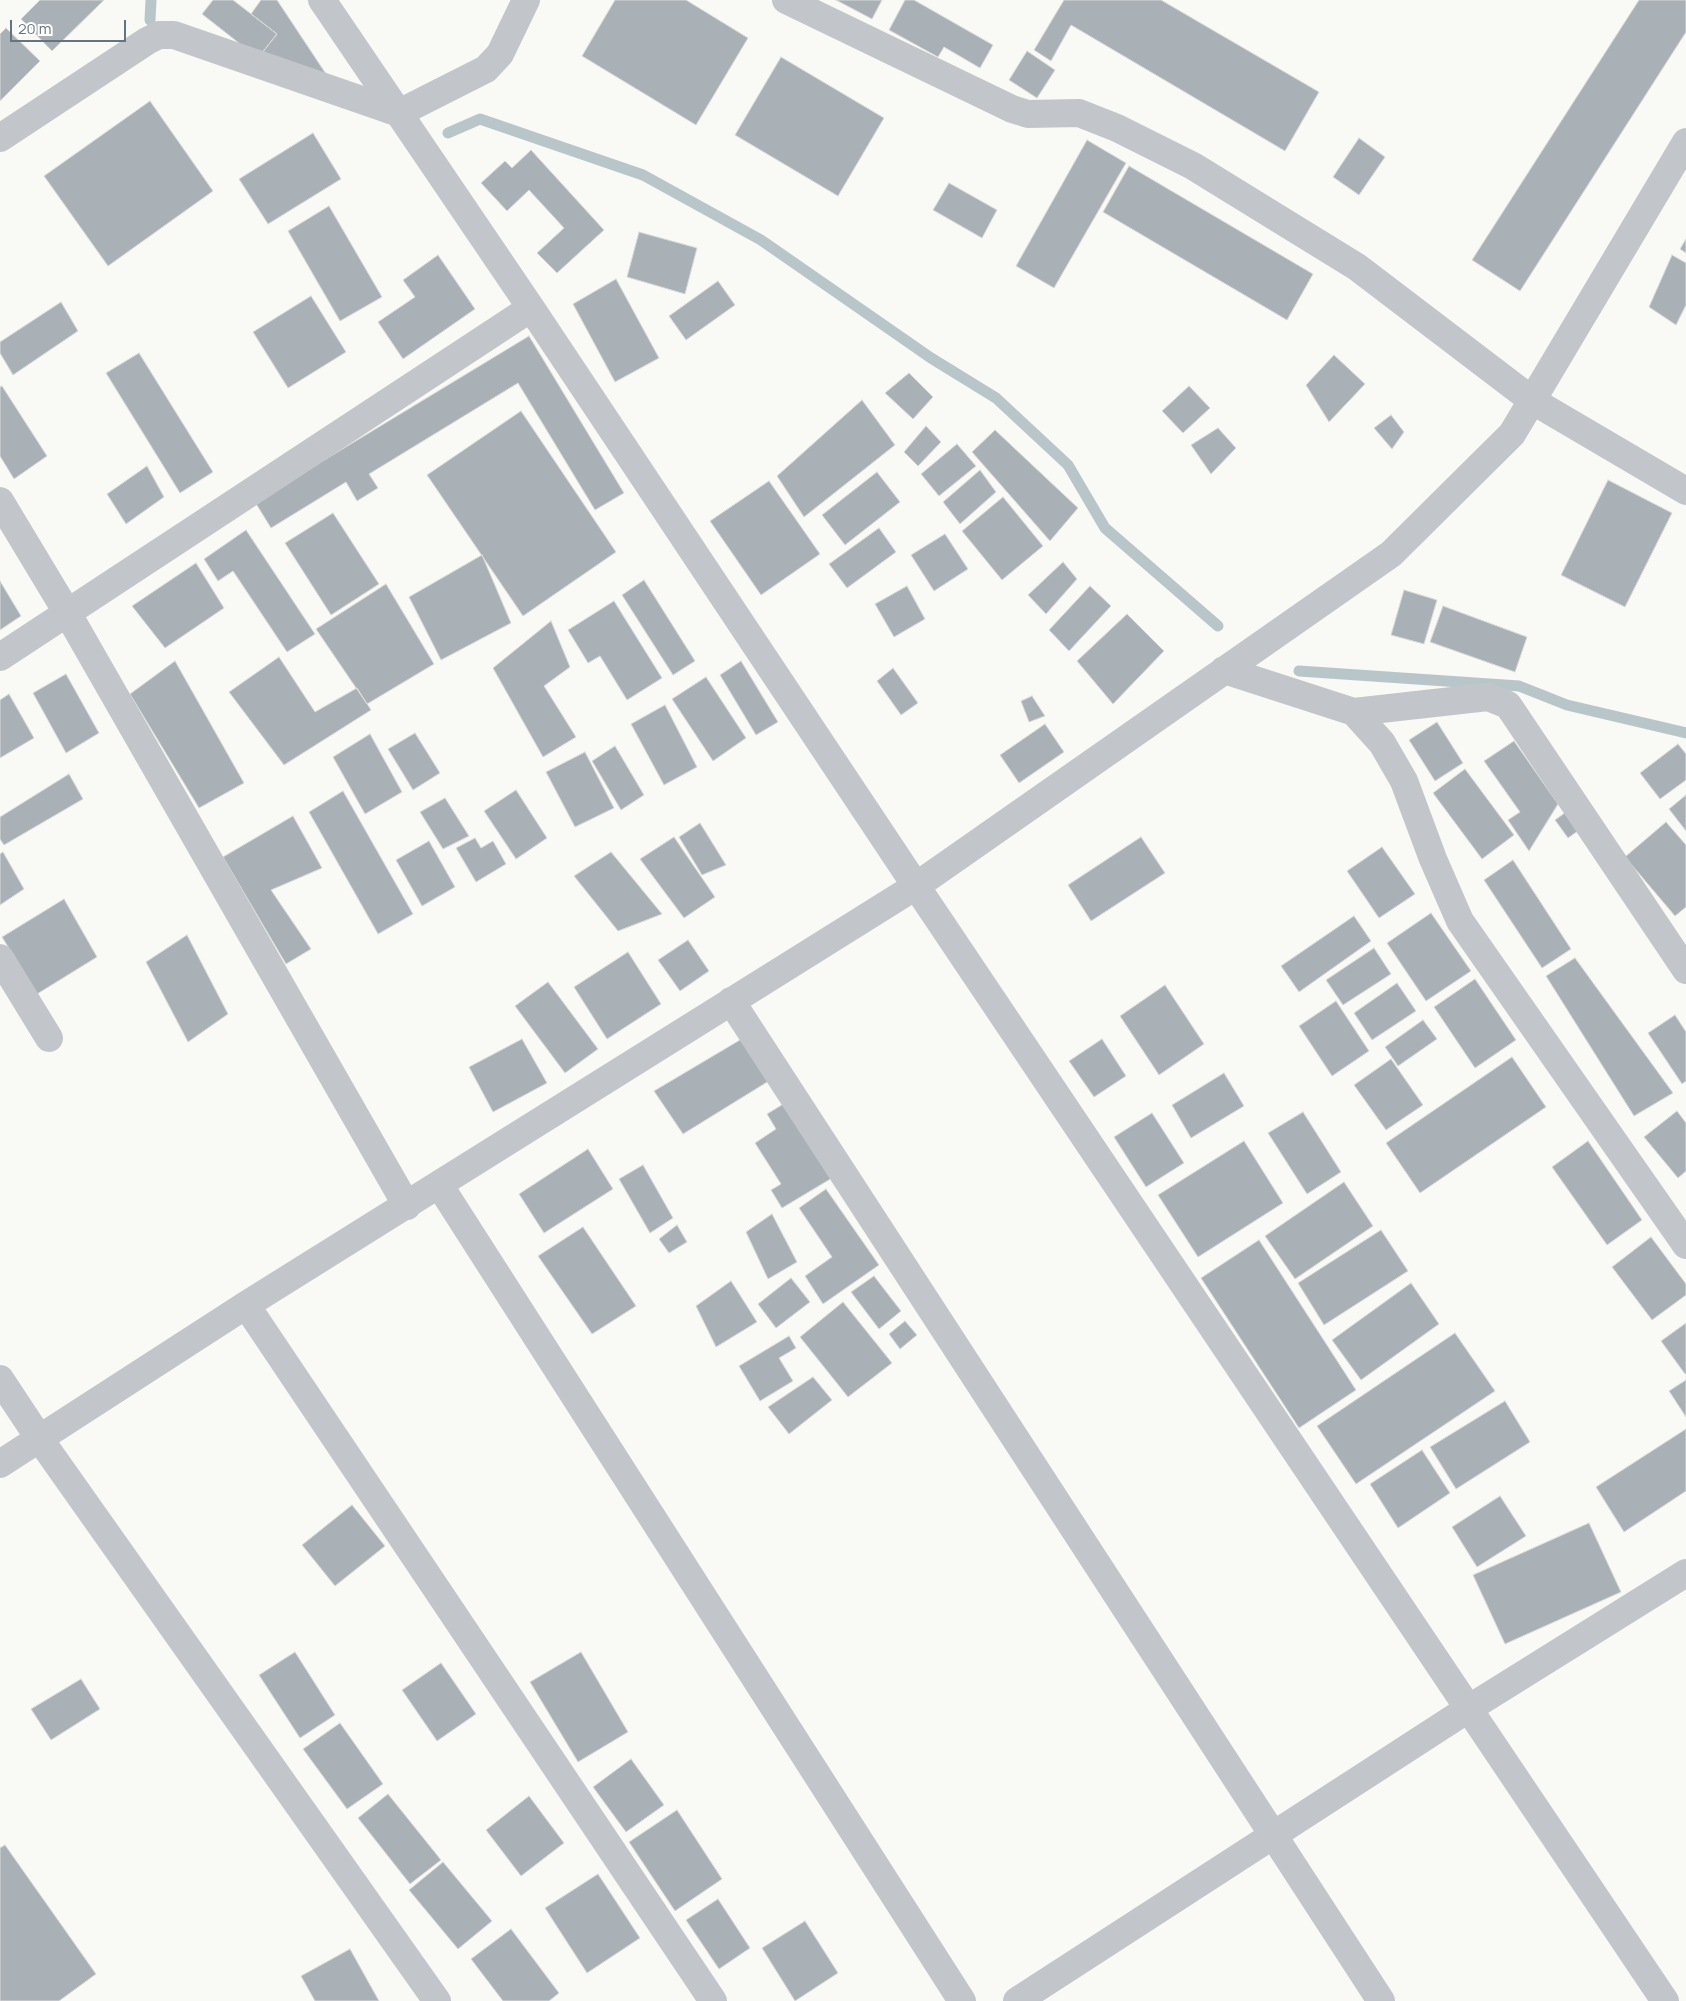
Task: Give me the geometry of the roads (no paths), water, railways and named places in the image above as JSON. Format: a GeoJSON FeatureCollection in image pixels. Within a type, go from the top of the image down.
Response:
{"type":"FeatureCollection","features":[{"type":"Feature","properties":{"kind":"street"},"geometry":{"type":"LineString","coordinates":[[322,0],[531,308],[916,886],[1665,2001]]}},
{"type":"Feature","properties":{"kind":"street"},"geometry":{"type":"LineString","coordinates":[[0,138],[147,41],[159,35],[174,34],[399,113],[486,69],[500,54],[526,0]]}},
{"type":"Feature","properties":{"kind":"street"},"geometry":{"type":"LineString","coordinates":[[786,0],[1012,109],[1028,114],[1079,113],[1117,128],[1193,166],[1357,267],[1533,401],[1686,491]]}},
{"type":"Feature","properties":{"kind":"street"},"geometry":{"type":"LineString","coordinates":[[0,1464],[246,1305],[440,1186],[916,886],[1390,554],[1512,434],[1686,142]]}},
{"type":"Feature","properties":{"kind":"street"},"geometry":{"type":"LineString","coordinates":[[0,657],[531,308]]}},
{"type":"Feature","properties":{"kind":"street"},"geometry":{"type":"LineString","coordinates":[[0,501],[68,614],[407,1206]]}},
{"type":"Feature","properties":{"kind":"street"},"geometry":{"type":"LineString","coordinates":[[1224,670],[1354,712],[1488,697],[1508,705],[1686,970]]}},
{"type":"Feature","properties":{"kind":"street"},"geometry":{"type":"LineString","coordinates":[[1354,712],[1382,743],[1404,781],[1433,859],[1460,921],[1686,1245]]}},
{"type":"Feature","properties":{"kind":"street"},"geometry":{"type":"LineString","coordinates":[[0,958],[48,1038]]}},
{"type":"Feature","properties":{"kind":"street"},"geometry":{"type":"LineString","coordinates":[[731,1001],[1381,2001]]}},
{"type":"Feature","properties":{"kind":"street"},"geometry":{"type":"LineString","coordinates":[[440,1186],[962,2001]]}},
{"type":"Feature","properties":{"kind":"street"},"geometry":{"type":"LineString","coordinates":[[246,1305],[713,2001]]}},
{"type":"Feature","properties":{"kind":"street"},"geometry":{"type":"LineString","coordinates":[[0,1378],[39,1438],[438,2001]]}},
{"type":"Feature","properties":{"kind":"street"},"geometry":{"type":"LineString","coordinates":[[1017,2001],[1468,1709],[1686,1573]]}},
{"type":"Feature","properties":{"kind":"waterway"},"geometry":{"type":"LineString","coordinates":[[150,20],[151,0]]}},
{"type":"Feature","properties":{"kind":"waterway"},"geometry":{"type":"LineString","coordinates":[[448,133],[480,119],[643,175],[761,240],[931,358],[996,398],[1068,465],[1105,528],[1218,626]]}},
{"type":"Feature","properties":{"kind":"waterway"},"geometry":{"type":"LineString","coordinates":[[1299,671],[1519,686],[1567,705],[1686,733]]}}]}
